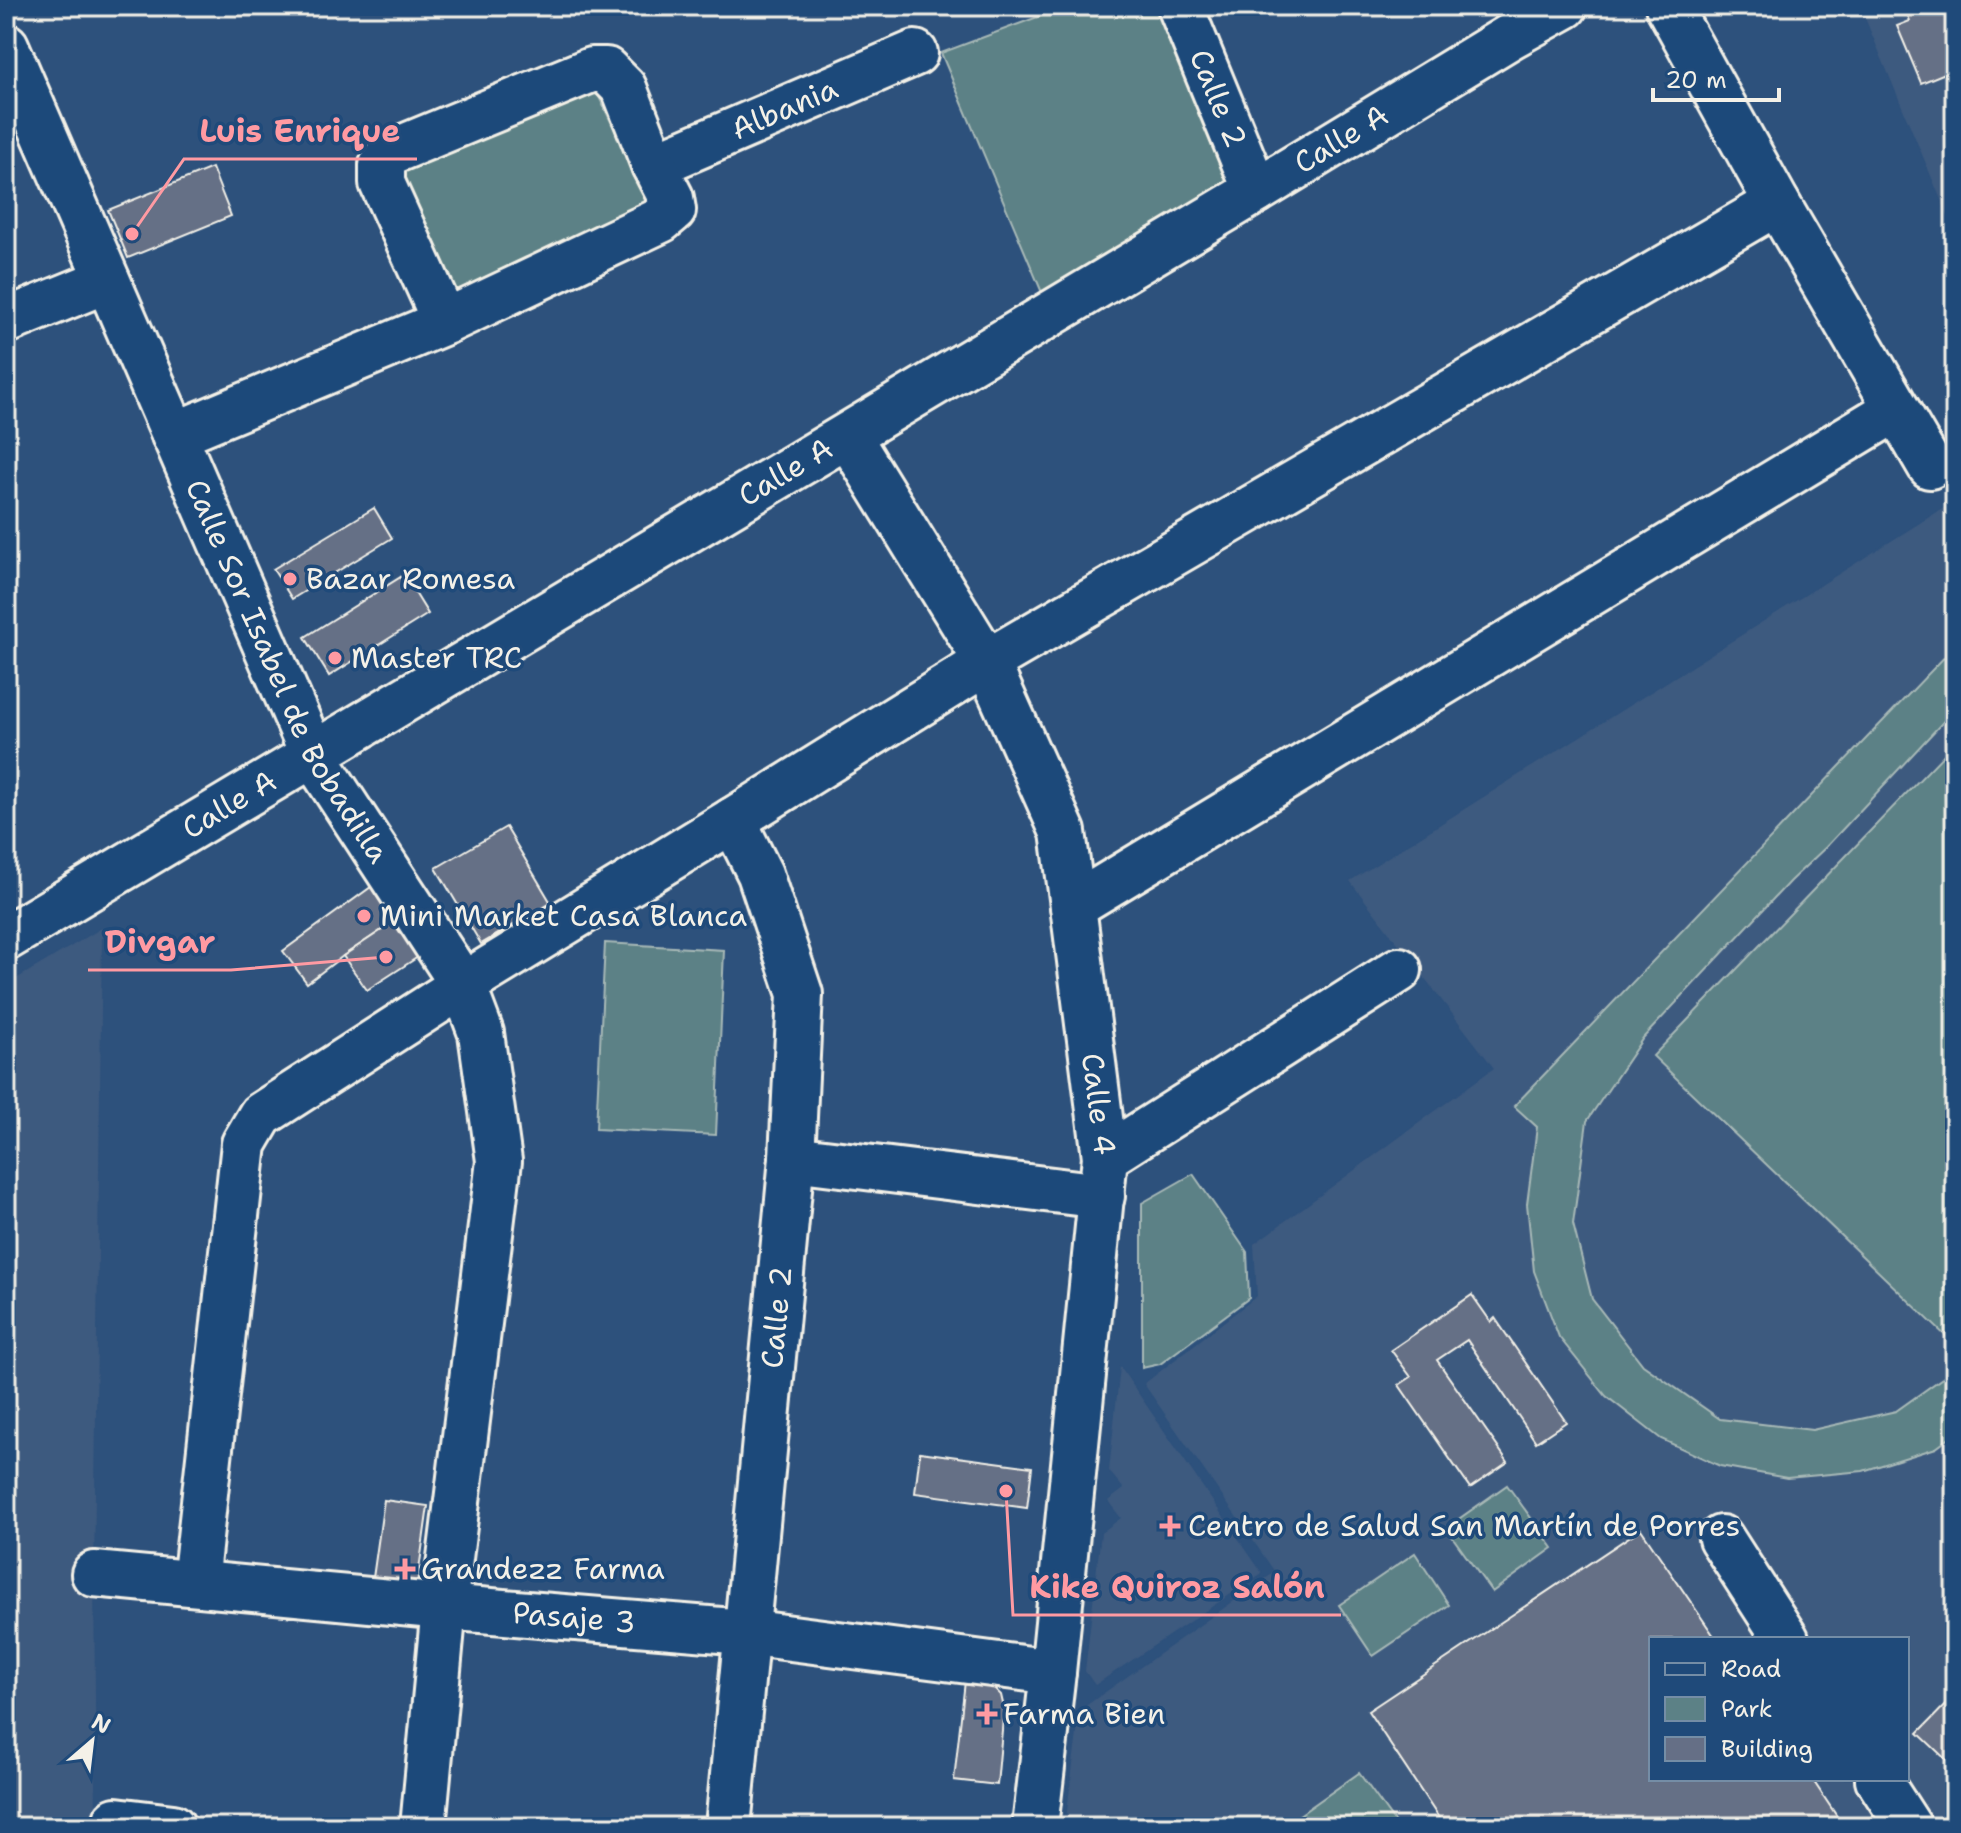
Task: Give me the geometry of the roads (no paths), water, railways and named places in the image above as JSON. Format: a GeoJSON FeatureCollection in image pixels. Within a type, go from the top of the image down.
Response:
{"type":"FeatureCollection","features":[{"type":"Feature","properties":{"kind":"street","name":"Calle 2"},"geometry":{"type":"LineString","coordinates":[[1180,6],[1256,191]]}},
{"type":"Feature","properties":{"kind":"street","name":"Calle A"},"geometry":{"type":"LineString","coordinates":[[6,938],[1256,191],[1504,21],[1565,6]]}},
{"type":"Feature","properties":{"kind":"street"},"geometry":{"type":"LineString","coordinates":[[1668,6],[1777,203],[1930,466]]}},
{"type":"Feature","properties":{"kind":"street","name":"Calle Sor Isabel de Bobadilla"},"geometry":{"type":"LineString","coordinates":[[6,46],[313,755],[463,985],[481,1033],[499,1161],[444,1607],[423,1827]]}},
{"type":"Feature","properties":{"kind":"street","name":"Albania"},"geometry":{"type":"LineString","coordinates":[[654,165],[915,53]]}},
{"type":"Feature","properties":{"kind":"street"},"geometry":{"type":"LineString","coordinates":[[174,435],[445,322],[661,220],[673,210],[671,198],[654,165],[624,88],[606,70],[591,70],[389,153],[382,165],[382,183],[445,322]]}},
{"type":"Feature","properties":{"kind":"street"},"geometry":{"type":"LineString","coordinates":[[195,1583],[244,1144],[261,1115],[463,985],[987,662],[1777,203]]}},
{"type":"Feature","properties":{"kind":"street"},"geometry":{"type":"LineString","coordinates":[[6,321],[107,280]]}},
{"type":"Feature","properties":{"kind":"street"},"geometry":{"type":"LineString","coordinates":[[1073,906],[1896,409]]}},
{"type":"Feature","properties":{"kind":"street","name":"Calle 4"},"geometry":{"type":"LineString","coordinates":[[848,436],[987,662],[1063,832],[1073,906],[1103,1176],[1035,1827]]}},
{"type":"Feature","properties":{"kind":"street","name":"Calle 2"},"geometry":{"type":"LineString","coordinates":[[728,1827],[792,1158],[800,994],[760,874],[733,820]]}},
{"type":"Feature","properties":{"kind":"street"},"geometry":{"type":"LineString","coordinates":[[792,1158],[1103,1176],[1399,970]]}},
{"type":"Feature","properties":{"kind":"street"},"geometry":{"type":"LineString","coordinates":[[1721,1538],[1785,1637]]}},
{"type":"Feature","properties":{"kind":"street","name":"Pasaje 3"},"geometry":{"type":"LineString","coordinates":[[94,1574],[745,1632],[1053,1672]]}},
{"type":"Feature","properties":{"kind":"street"},"geometry":{"type":"LineString","coordinates":[[1879,1781],[1909,1827]]}},
{"type":"Feature","properties":{"kind":"street"},"geometry":{"type":"LineString","coordinates":[[116,1820],[173,1827]]}},
{"type":"Feature","properties":{"kind":"place","name":"Luis Enrique"},"geometry":{"type":"Point","coordinates":[132,234]}},
{"type":"Feature","properties":{"kind":"place","name":"Bazar Romesa"},"geometry":{"type":"Point","coordinates":[290,579]}},
{"type":"Feature","properties":{"kind":"place","name":"Master TRC"},"geometry":{"type":"Point","coordinates":[335,658]}},
{"type":"Feature","properties":{"kind":"place","name":"Mini Market Casa Blanca"},"geometry":{"type":"Point","coordinates":[364,916]}},
{"type":"Feature","properties":{"kind":"place","name":"Divgar"},"geometry":{"type":"Point","coordinates":[386,957]}},
{"type":"Feature","properties":{"kind":"place","name":"Kike Quiroz Salón"},"geometry":{"type":"Point","coordinates":[1006,1491]}},
{"type":"Feature","properties":{"kind":"place","name":"Centro de Salud San Martín de Porres"},"geometry":{"type":"Point","coordinates":[1170,1526]}},
{"type":"Feature","properties":{"kind":"place","name":"Grandezz Farma"},"geometry":{"type":"Point","coordinates":[405,1569]}},
{"type":"Feature","properties":{"kind":"place","name":"Farma Bien"},"geometry":{"type":"Point","coordinates":[987,1714]}}]}
